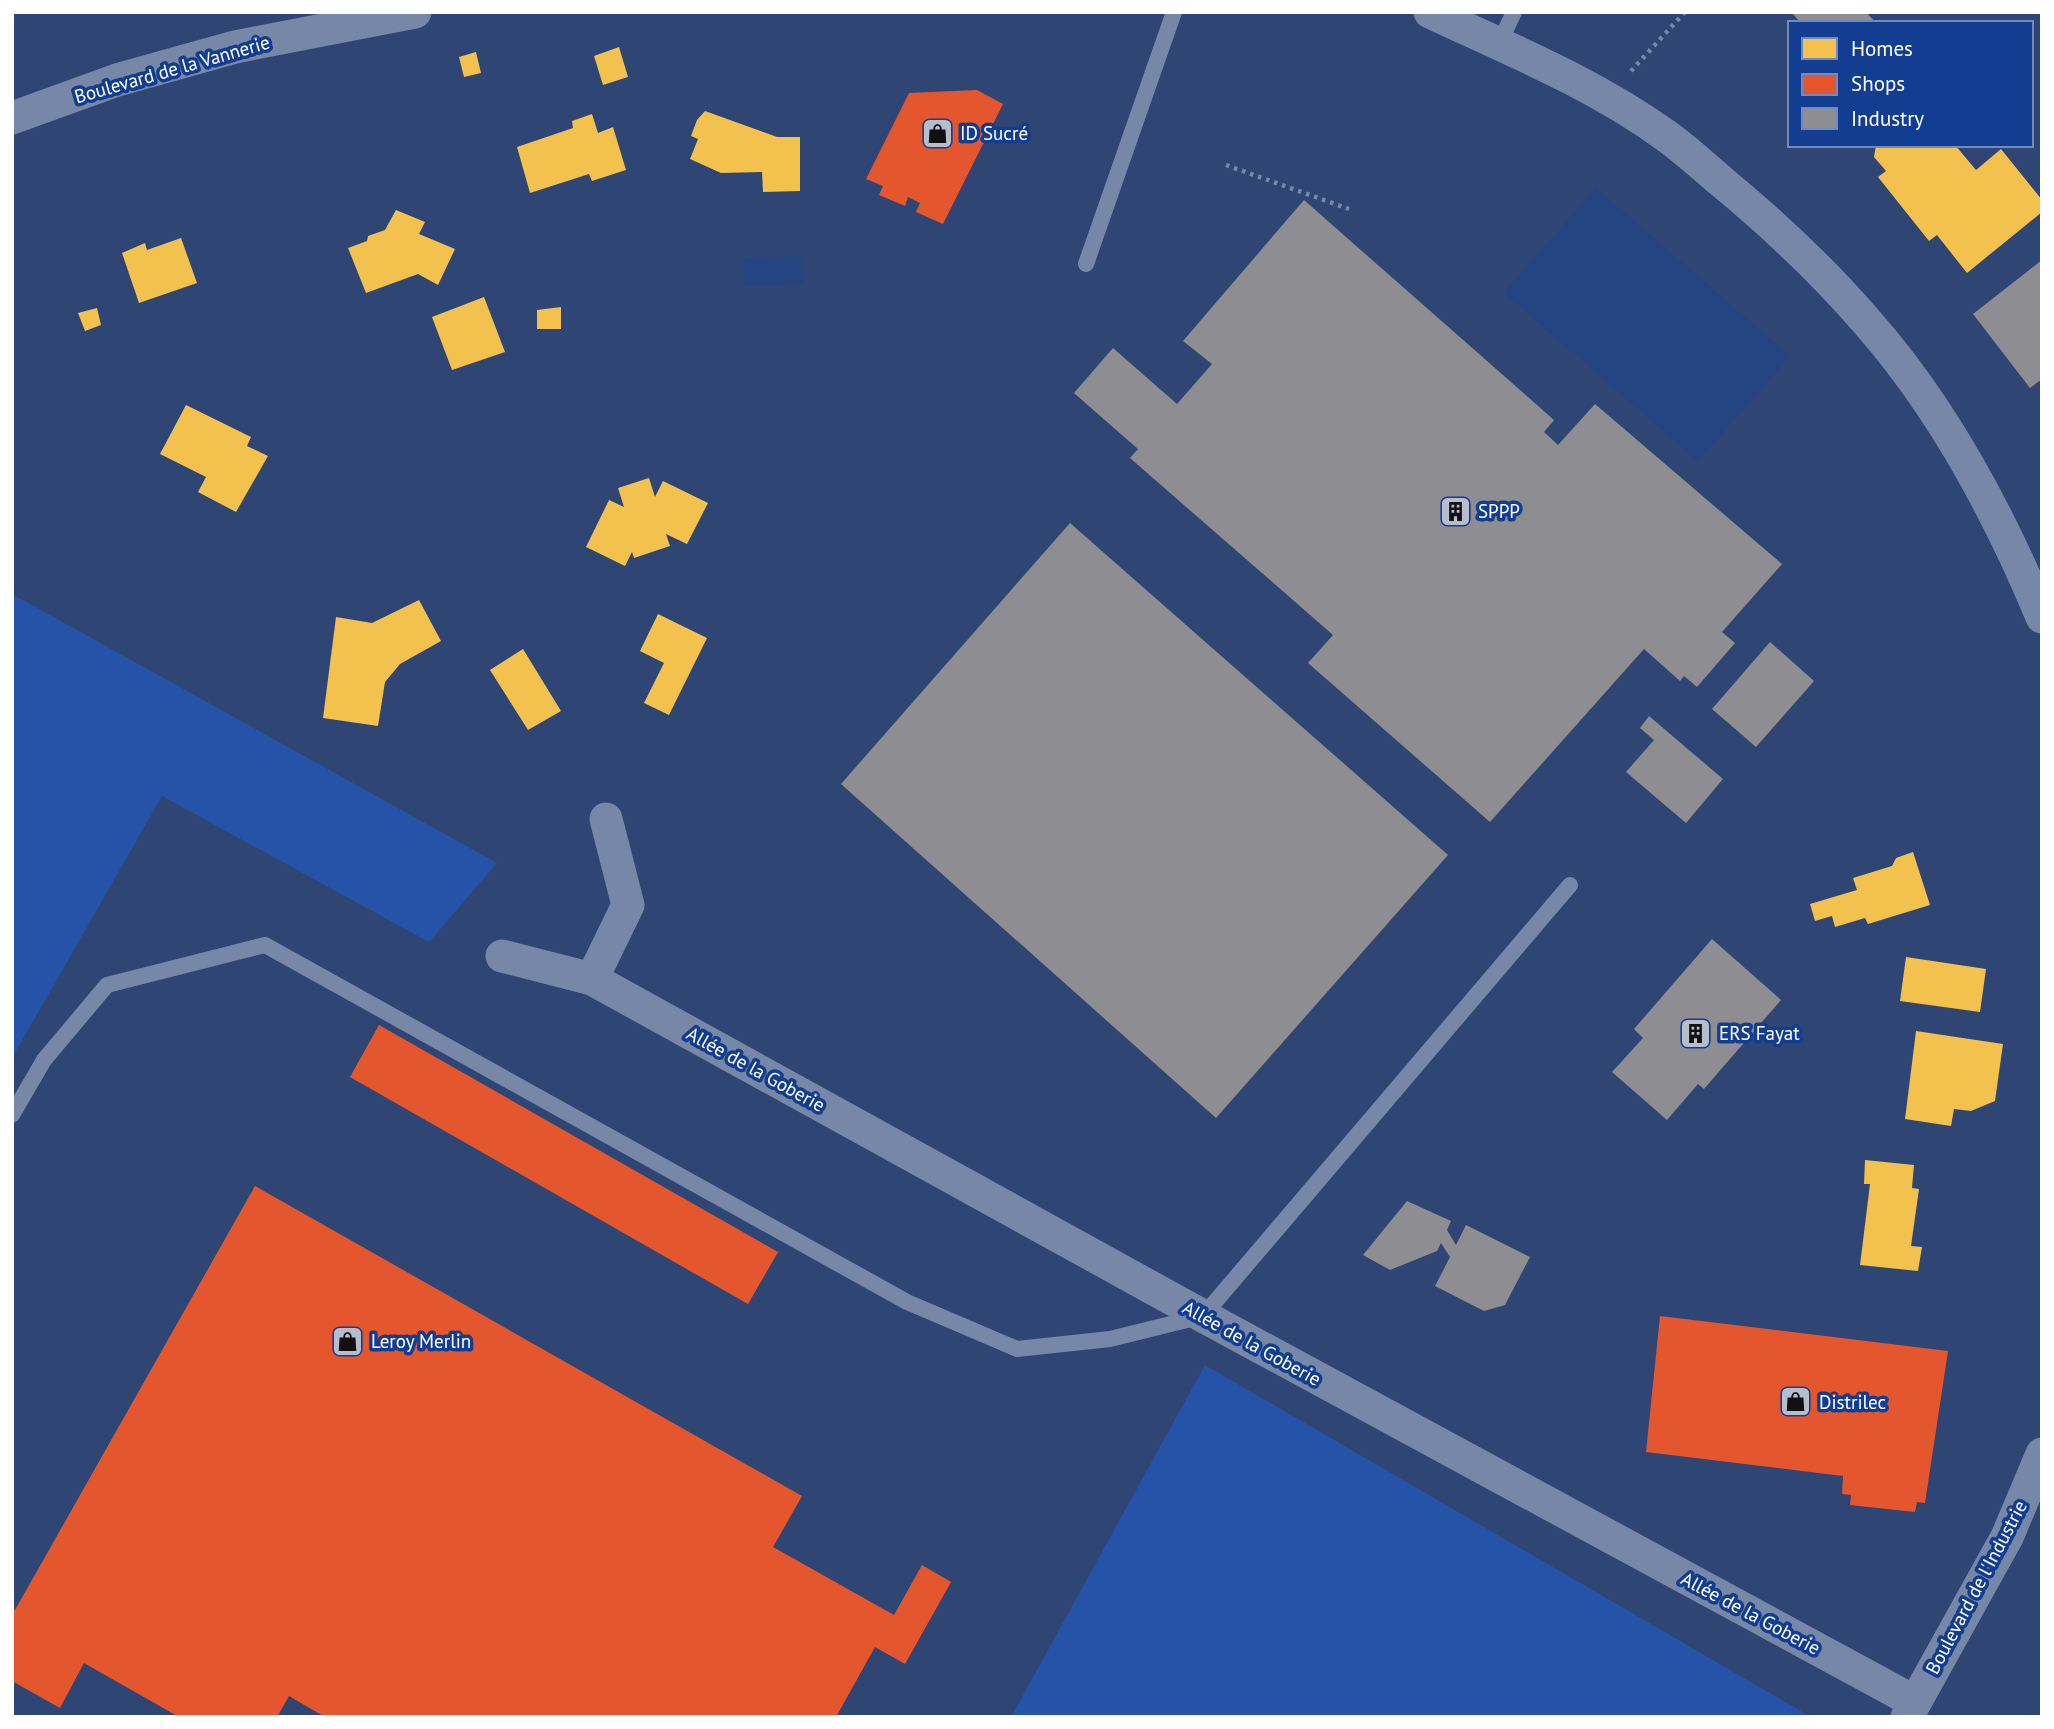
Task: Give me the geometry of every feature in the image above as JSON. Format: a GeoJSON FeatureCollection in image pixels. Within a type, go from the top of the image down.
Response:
{"type":"FeatureCollection","features":[{"type":"Feature","properties":{"kind":"street","name":"Boulevard de la Vannerie"},"geometry":{"type":"LineString","coordinates":[[12,118],[117,80],[235,47],[415,12]]}},
{"type":"Feature","properties":{"kind":"street"},"geometry":{"type":"LineString","coordinates":[[1430,12],[1535,60],[1665,135],[1766,219],[1826,277],[1868,323],[1949,432],[1974,474],[2042,617]]}},
{"type":"Feature","properties":{"kind":"street"},"geometry":{"type":"LineString","coordinates":[[592,979],[628,905],[606,819]]}},
{"type":"Feature","properties":{"kind":"street","name":"Allée de la Goberie"},"geometry":{"type":"LineString","coordinates":[[502,956],[592,979],[1911,1709]]}},
{"type":"Feature","properties":{"kind":"street","name":"Boulevard de l'Industrie"},"geometry":{"type":"LineString","coordinates":[[1911,1709],[2007,1537],[2042,1454]]}},
{"type":"Feature","properties":{"kind":"lane"},"geometry":{"type":"LineString","coordinates":[[1086,264],[1174,12]]}},
{"type":"Feature","properties":{"kind":"lane"},"geometry":{"type":"LineString","coordinates":[[1499,44],[1514,12]]}},
{"type":"Feature","properties":{"kind":"lane"},"geometry":{"type":"LineString","coordinates":[[12,1115],[44,1060],[107,985],[265,946],[907,1302],[1017,1349],[1110,1339],[1203,1316],[1570,884]]}},
{"type":"Feature","properties":{"kind":"path"},"geometry":{"type":"LineString","coordinates":[[1605,98],[1685,12]]}},
{"type":"Feature","properties":{"kind":"path"},"geometry":{"type":"LineString","coordinates":[[1226,165],[1349,209]]}},
{"type":"Feature","properties":{"kind":"shaded area"},"geometry":{"type":"Polygon","coordinates":[[[1596,188],[1790,356],[1698,461],[1504,293],[1596,188]]]}},
{"type":"Feature","properties":{"kind":"shaded area"},"geometry":{"type":"Polygon","coordinates":[[[802,256],[803,284],[745,286],[744,258],[802,256]]]}},
{"type":"Feature","properties":{"kind":"shaded area"},"geometry":{"type":"Polygon","coordinates":[[[12,594],[497,863],[429,942],[162,796],[12,1058],[12,594]]]}},
{"type":"Feature","properties":{"kind":"shaded area"},"geometry":{"type":"Polygon","coordinates":[[[1205,1365],[1806,1714],[1807,1717],[1011,1717],[1205,1365]]]}},
{"type":"Feature","properties":{"kind":"building: Homes"},"geometry":{"type":"Polygon","coordinates":[[[619,47],[628,77],[603,85],[594,56],[619,47]]]}},
{"type":"Feature","properties":{"kind":"building: Homes"},"geometry":{"type":"Polygon","coordinates":[[[476,52],[481,73],[464,77],[459,57],[476,52]]]}},
{"type":"Feature","properties":{"kind":"building: Homes"},"geometry":{"type":"Polygon","coordinates":[[[705,111],[777,137],[800,137],[800,191],[763,192],[762,172],[721,173],[690,159],[698,139],[691,136],[697,120],[705,111]]]}},
{"type":"Feature","properties":{"kind":"building: Homes"},"geometry":{"type":"Polygon","coordinates":[[[592,114],[598,133],[613,127],[626,170],[592,181],[589,174],[530,193],[517,147],[573,128],[572,121],[592,114]]]}},
{"type":"Feature","properties":{"kind":"building: Homes"},"geometry":{"type":"Polygon","coordinates":[[[1876,147],[1957,147],[1976,170],[2001,149],[2042,200],[2042,212],[1967,273],[1937,235],[1929,241],[1878,177],[1886,171],[1874,157],[1876,147]]]}},
{"type":"Feature","properties":{"kind":"building: Homes"},"geometry":{"type":"Polygon","coordinates":[[[396,210],[425,222],[419,234],[455,249],[438,285],[418,274],[366,293],[348,248],[385,230],[396,210]]]}},
{"type":"Feature","properties":{"kind":"building: Homes"},"geometry":{"type":"Polygon","coordinates":[[[181,238],[197,283],[139,303],[122,253],[145,243],[147,250],[181,238]]]}},
{"type":"Feature","properties":{"kind":"building: Homes"},"geometry":{"type":"Polygon","coordinates":[[[484,297],[505,352],[452,370],[432,317],[484,297]]]}},
{"type":"Feature","properties":{"kind":"building: Homes"},"geometry":{"type":"Polygon","coordinates":[[[561,307],[561,329],[537,329],[537,310],[561,307]]]}},
{"type":"Feature","properties":{"kind":"building: Homes"},"geometry":{"type":"Polygon","coordinates":[[[97,308],[101,325],[85,331],[78,313],[97,308]]]}},
{"type":"Feature","properties":{"kind":"building: Homes"},"geometry":{"type":"Polygon","coordinates":[[[186,405],[251,437],[247,446],[268,456],[236,512],[198,492],[206,477],[160,454],[186,405]]]}},
{"type":"Feature","properties":{"kind":"building: Homes"},"geometry":{"type":"Polygon","coordinates":[[[649,478],[655,497],[663,481],[708,503],[687,544],[666,534],[670,546],[634,558],[632,552],[625,566],[586,547],[609,500],[624,507],[618,488],[649,478]]]}},
{"type":"Feature","properties":{"kind":"building: Homes"},"geometry":{"type":"Polygon","coordinates":[[[419,600],[441,641],[400,664],[385,682],[378,726],[323,718],[336,617],[372,623],[419,600]]]}},
{"type":"Feature","properties":{"kind":"building: Homes"},"geometry":{"type":"Polygon","coordinates":[[[658,614],[707,638],[669,715],[644,703],[664,663],[640,651],[658,614]]]}},
{"type":"Feature","properties":{"kind":"building: Homes"},"geometry":{"type":"Polygon","coordinates":[[[523,649],[561,711],[528,730],[490,670],[523,649]]]}},
{"type":"Feature","properties":{"kind":"building: Homes"},"geometry":{"type":"Polygon","coordinates":[[[1913,852],[1930,905],[1868,924],[1865,918],[1835,927],[1832,916],[1815,921],[1810,904],[1857,890],[1853,878],[1892,866],[1896,858],[1913,852]]]}},
{"type":"Feature","properties":{"kind":"building: Homes"},"geometry":{"type":"Polygon","coordinates":[[[1906,957],[1986,969],[1980,1012],[1900,1001],[1906,957]]]}},
{"type":"Feature","properties":{"kind":"building: Homes"},"geometry":{"type":"Polygon","coordinates":[[[1916,1031],[2003,1044],[1995,1101],[1971,1111],[1954,1109],[1951,1126],[1905,1119],[1916,1031]]]}},
{"type":"Feature","properties":{"kind":"building: Homes"},"geometry":{"type":"Polygon","coordinates":[[[1865,1160],[1914,1165],[1912,1188],[1919,1189],[1911,1246],[1922,1247],[1918,1271],[1860,1265],[1870,1184],[1864,1184],[1865,1160]]]}},
{"type":"Feature","properties":{"kind":"building: Shops"},"geometry":{"type":"Polygon","coordinates":[[[977,90],[1003,104],[943,224],[916,212],[920,203],[908,197],[905,206],[879,195],[883,186],[866,179],[909,93],[977,90]]]}},
{"type":"Feature","properties":{"kind":"building: Shops"},"geometry":{"type":"Polygon","coordinates":[[[379,1025],[778,1252],[748,1304],[350,1077],[379,1025]]]}},
{"type":"Feature","properties":{"kind":"building: Shops","name":"Leroy Merlin"},"geometry":{"type":"Polygon","coordinates":[[[255,1186],[802,1496],[773,1547],[894,1615],[922,1565],[951,1582],[905,1664],[875,1647],[836,1717],[325,1717],[289,1696],[277,1717],[179,1717],[84,1663],[60,1708],[12,1681],[12,1609],[15,1610],[255,1186]]]}},
{"type":"Feature","properties":{"kind":"building: Shops","name":"Distrilec"},"geometry":{"type":"Polygon","coordinates":[[[1660,1316],[1948,1351],[1925,1503],[1917,1502],[1915,1512],[1850,1505],[1851,1495],[1842,1494],[1843,1476],[1646,1452],[1660,1316]]]}},
{"type":"Feature","properties":{"kind":"building: Industry"},"geometry":{"type":"Polygon","coordinates":[[[1791,12],[1866,12],[1874,21],[1799,21],[1791,12]]]}},
{"type":"Feature","properties":{"kind":"building: Industry","name":"SPPP"},"geometry":{"type":"Polygon","coordinates":[[[1304,200],[1554,420],[1544,432],[1558,445],[1595,404],[1782,564],[1722,632],[1735,643],[1697,687],[1684,676],[1680,681],[1644,649],[1490,822],[1308,663],[1333,635],[1130,458],[1138,449],[1074,393],[1113,348],[1177,404],[1212,364],[1183,341],[1304,200]]]}},
{"type":"Feature","properties":{"kind":"building: Industry"},"geometry":{"type":"Polygon","coordinates":[[[2042,260],[2042,379],[2030,388],[1973,314],[2042,260]]]}},
{"type":"Feature","properties":{"kind":"building: Industry"},"geometry":{"type":"Polygon","coordinates":[[[1070,523],[1448,855],[1216,1118],[841,784],[1070,523]]]}},
{"type":"Feature","properties":{"kind":"building: Industry"},"geometry":{"type":"Polygon","coordinates":[[[1770,642],[1814,681],[1756,747],[1712,709],[1770,642]]]}},
{"type":"Feature","properties":{"kind":"building: Industry"},"geometry":{"type":"Polygon","coordinates":[[[1649,716],[1723,779],[1686,823],[1626,772],[1654,740],[1640,728],[1649,716]]]}},
{"type":"Feature","properties":{"kind":"building: Industry","name":"ERS Fayat"},"geometry":{"type":"Polygon","coordinates":[[[1712,939],[1781,1000],[1704,1089],[1698,1084],[1667,1120],[1612,1072],[1643,1038],[1634,1029],[1712,939]]]}},
{"type":"Feature","properties":{"kind":"building: Industry"},"geometry":{"type":"Polygon","coordinates":[[[1407,1201],[1451,1221],[1447,1230],[1456,1245],[1466,1225],[1530,1257],[1505,1305],[1484,1311],[1435,1286],[1450,1257],[1441,1243],[1437,1251],[1390,1270],[1363,1255],[1407,1201]]]}},
{"type":"Feature","properties":{"kind":"place","name":"ID Sucré"},"geometry":{"type":"Point","coordinates":[937,133]}},
{"type":"Feature","properties":{"kind":"place","name":"SPPP"},"geometry":{"type":"Point","coordinates":[1455,511]}},
{"type":"Feature","properties":{"kind":"place","name":"ERS Fayat"},"geometry":{"type":"Point","coordinates":[1696,1033]}},
{"type":"Feature","properties":{"kind":"place","name":"Leroy Merlin"},"geometry":{"type":"Point","coordinates":[348,1341]}},
{"type":"Feature","properties":{"kind":"place","name":"Distrilec"},"geometry":{"type":"Point","coordinates":[1796,1402]}}]}
